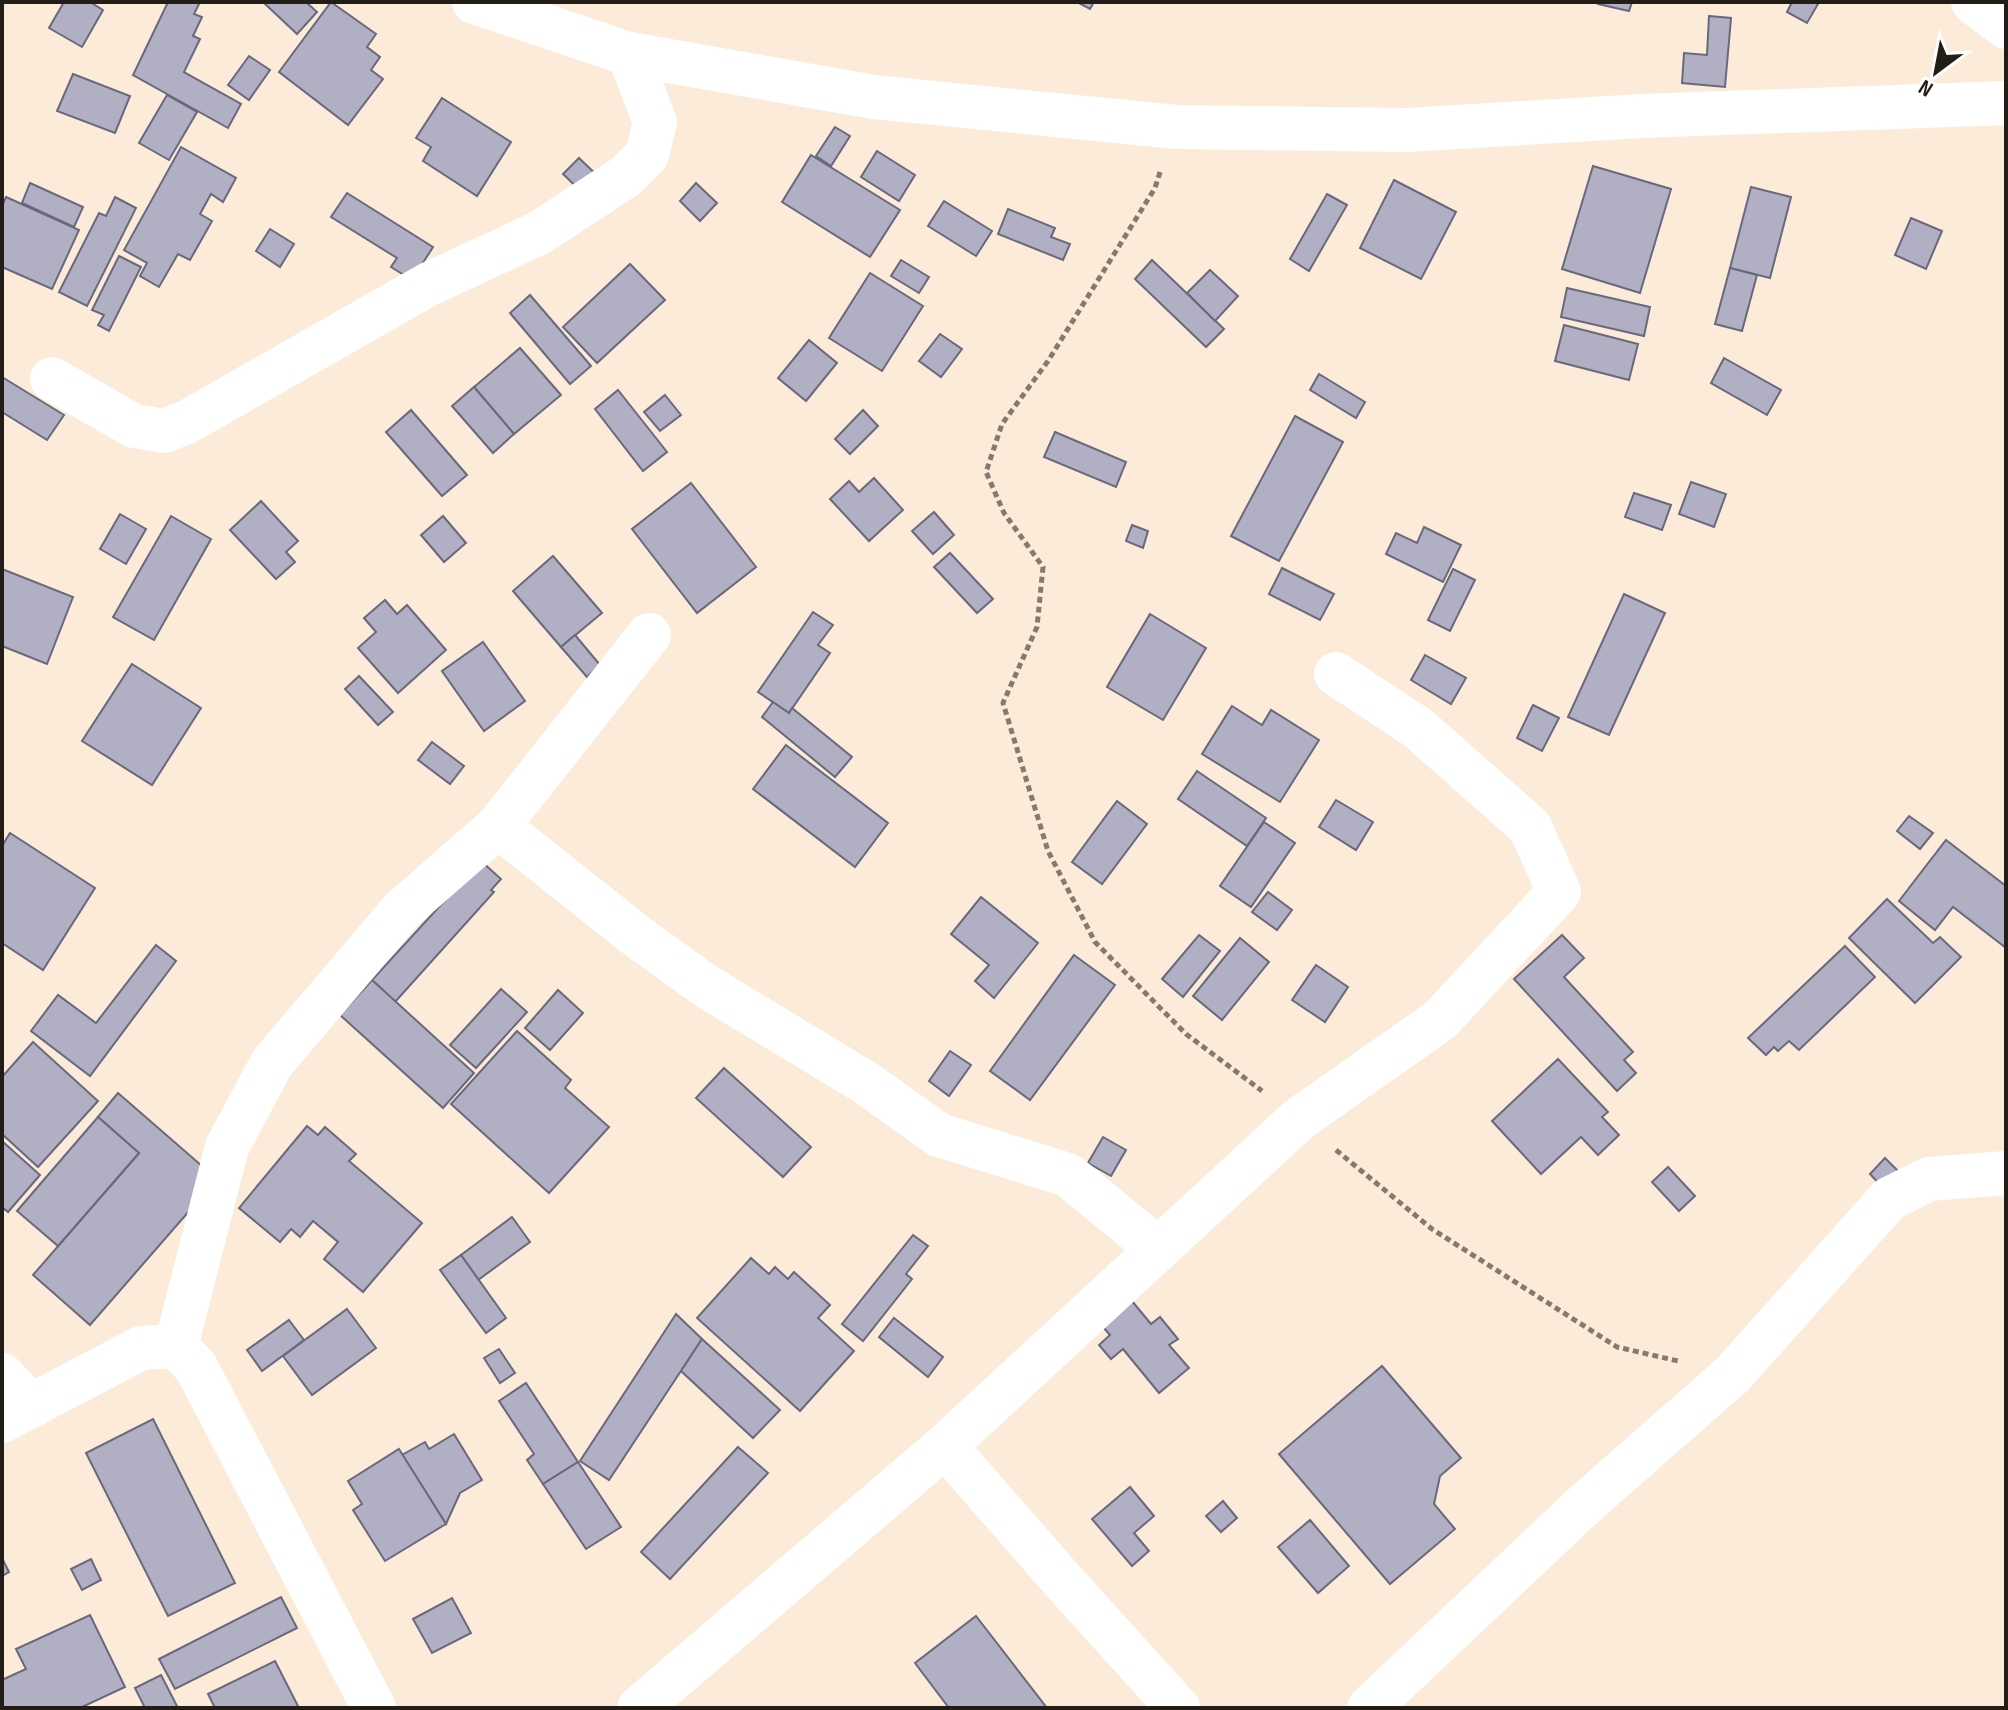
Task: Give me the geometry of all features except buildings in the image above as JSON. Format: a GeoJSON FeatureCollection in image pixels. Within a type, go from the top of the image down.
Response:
{"type":"FeatureCollection","features":[{"type":"Feature","properties":{"kind":"street"},"geometry":{"type":"LineString","coordinates":[[474,2],[629,54],[874,97],[1177,127],[1407,130],[1642,116],[2006,103]]}},
{"type":"Feature","properties":{"kind":"street"},"geometry":{"type":"LineString","coordinates":[[1973,2],[2006,27]]}},
{"type":"Feature","properties":{"kind":"street"},"geometry":{"type":"LineString","coordinates":[[52,379],[134,426],[164,431],[187,422],[429,284],[539,233],[626,176],[647,155],[655,122],[629,54]]}},
{"type":"Feature","properties":{"kind":"street"},"geometry":{"type":"LineString","coordinates":[[176,1346],[227,1147],[272,1063],[402,910],[498,826],[649,635]]}},
{"type":"Feature","properties":{"kind":"street"},"geometry":{"type":"LineString","coordinates":[[639,1708],[945,1446],[1299,1119],[1440,1020],[1559,892],[1530,827],[1418,728],[1336,674]]}},
{"type":"Feature","properties":{"kind":"street"},"geometry":{"type":"LineString","coordinates":[[498,826],[634,934],[706,986],[866,1083],[939,1135],[1068,1175],[1158,1249]]}},
{"type":"Feature","properties":{"kind":"street"},"geometry":{"type":"LineString","coordinates":[[1369,1708],[1585,1504],[1733,1374],[1889,1199],[1929,1179],[2006,1173]]}},
{"type":"Feature","properties":{"kind":"street"},"geometry":{"type":"LineString","coordinates":[[2,1375],[17,1414],[141,1348],[176,1346],[196,1367],[374,1708]]}},
{"type":"Feature","properties":{"kind":"street"},"geometry":{"type":"LineString","coordinates":[[945,1446],[1178,1708]]}},
{"type":"Feature","properties":{"kind":"path"},"geometry":{"type":"LineString","coordinates":[[1177,127],[1155,188],[1048,361],[1002,424],[986,472],[1004,513],[1043,567],[1037,627],[1003,703],[1048,851],[1095,942],[1186,1034],[1299,1119],[1432,1229],[1617,1347],[1733,1374]]}}]}
